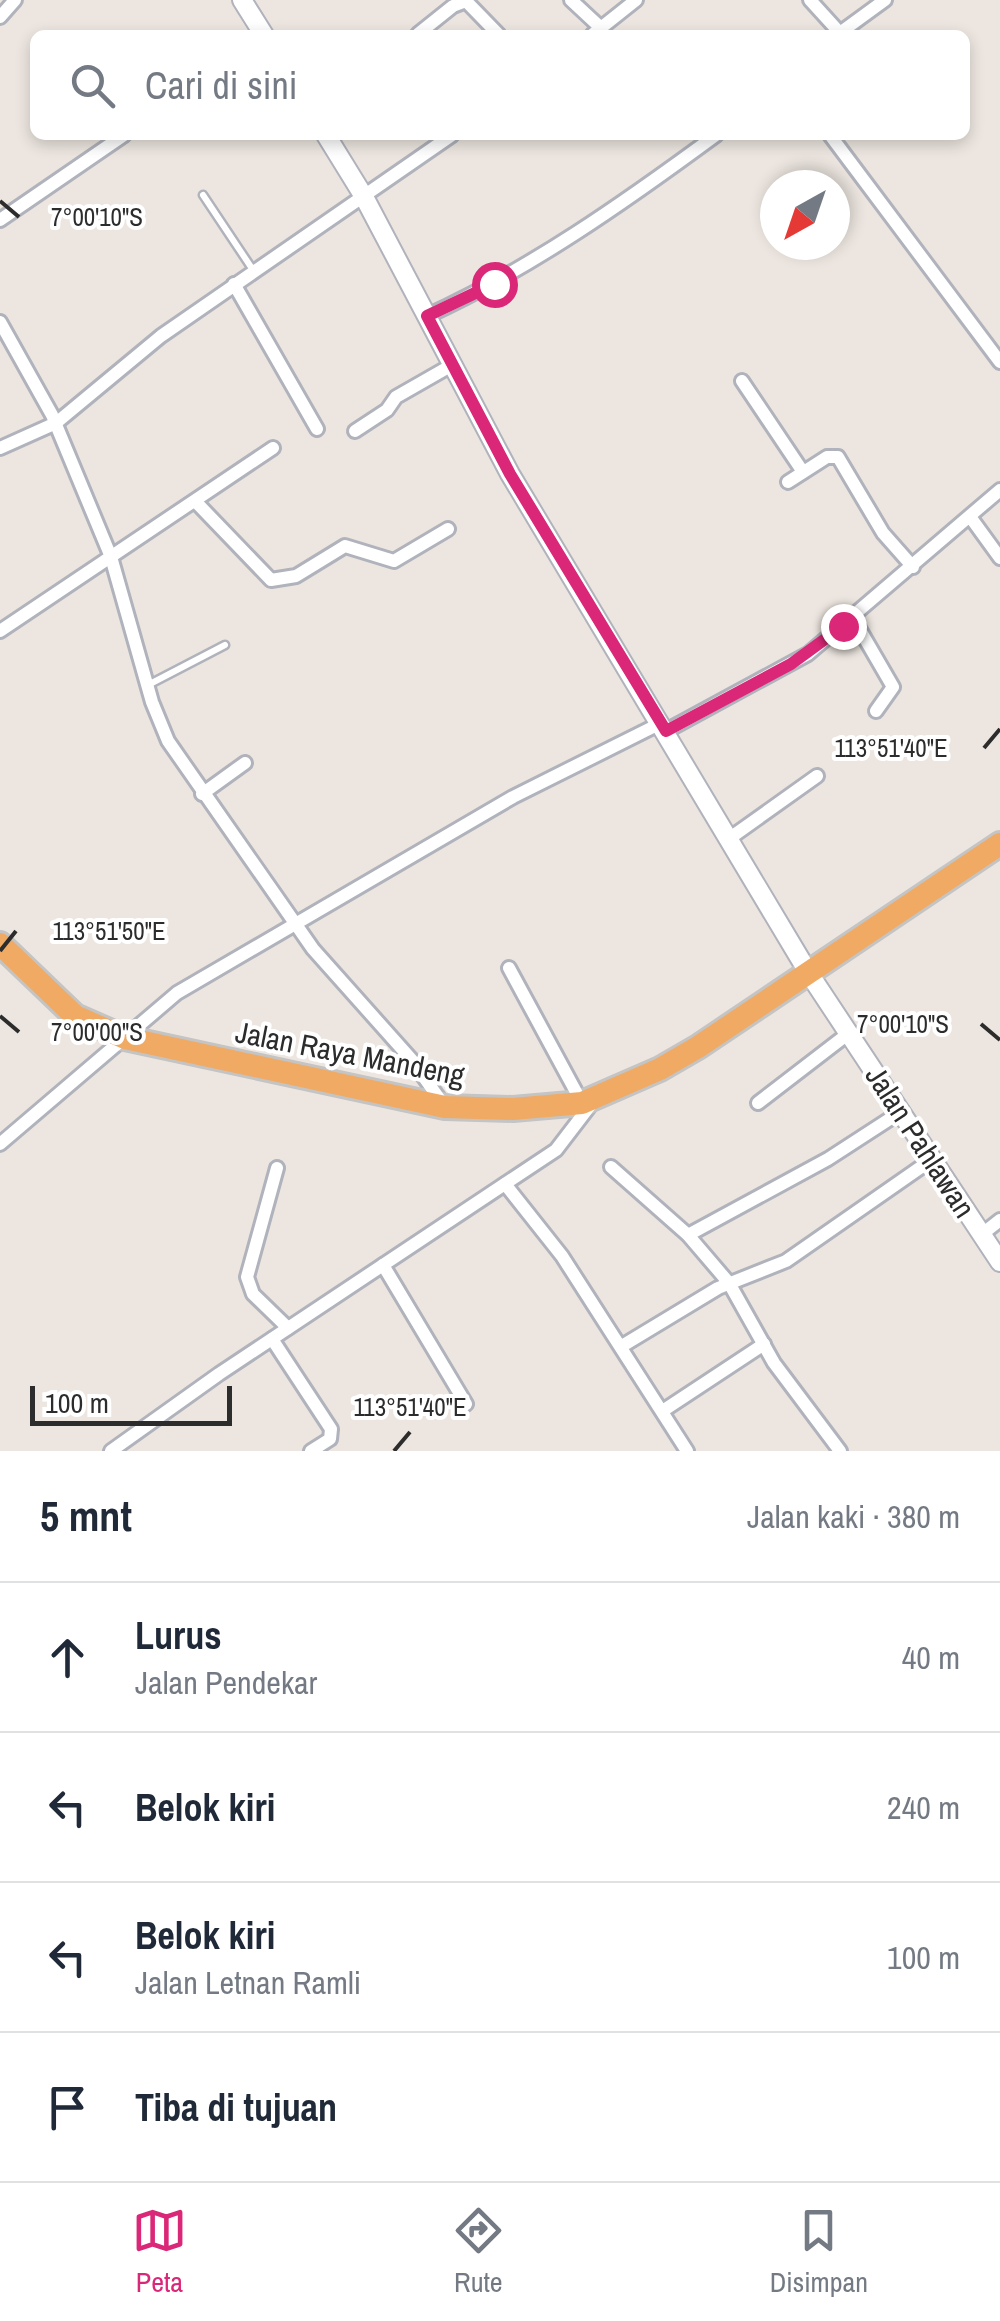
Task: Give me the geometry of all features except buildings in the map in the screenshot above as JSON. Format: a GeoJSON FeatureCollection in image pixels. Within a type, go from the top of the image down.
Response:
{"type":"FeatureCollection","features":[{"type":"Feature","properties":{"kind":"highway","name":"Jalan Raya Mandeng"},"geometry":{"type":"LineString","coordinates":[[0,944],[76,1016],[125,1038],[445,1106],[514,1109],[588,1102],[660,1070],[998,851]]}},
{"type":"Feature","properties":{"kind":"main road"},"geometry":{"type":"LineString","coordinates":[[242,0],[257,30]]}},
{"type":"Feature","properties":{"kind":"main road","name":"Jalan Pahlawan"},"geometry":{"type":"LineString","coordinates":[[329,140],[363,195],[510,474],[808,972],[1000,1262]]}},
{"type":"Feature","properties":{"kind":"street"},"geometry":{"type":"LineString","coordinates":[[0,17],[15,0]]}},
{"type":"Feature","properties":{"kind":"street"},"geometry":{"type":"LineString","coordinates":[[571,0],[594,30]]}},
{"type":"Feature","properties":{"kind":"street"},"geometry":{"type":"LineString","coordinates":[[598,30],[636,0]]}},
{"type":"Feature","properties":{"kind":"street"},"geometry":{"type":"LineString","coordinates":[[810,0],[835,30]]}},
{"type":"Feature","properties":{"kind":"street"},"geometry":{"type":"LineString","coordinates":[[844,30],[885,0]]}},
{"type":"Feature","properties":{"kind":"street"},"geometry":{"type":"LineString","coordinates":[[424,30],[466,1],[494,30]]}},
{"type":"Feature","properties":{"kind":"street"},"geometry":{"type":"LineString","coordinates":[[0,220],[117,140]]}},
{"type":"Feature","properties":{"kind":"street"},"geometry":{"type":"LineString","coordinates":[[0,448],[56,423],[161,336],[445,140]]}},
{"type":"Feature","properties":{"kind":"street"},"geometry":{"type":"LineString","coordinates":[[427,316],[494,284],[634,195],[709,140]]}},
{"type":"Feature","properties":{"kind":"street"},"geometry":{"type":"LineString","coordinates":[[834,140],[1000,362]]}},
{"type":"Feature","properties":{"kind":"street"},"geometry":{"type":"LineString","coordinates":[[234,284],[317,429]]}},
{"type":"Feature","properties":{"kind":"street"},"geometry":{"type":"LineString","coordinates":[[0,322],[56,423],[111,557],[147,686],[168,741],[295,922],[347,990],[411,1059],[445,1106]]}},
{"type":"Feature","properties":{"kind":"street"},"geometry":{"type":"LineString","coordinates":[[355,431],[386,410],[396,397],[452,364]]}},
{"type":"Feature","properties":{"kind":"street"},"geometry":{"type":"LineString","coordinates":[[742,381],[803,472]]}},
{"type":"Feature","properties":{"kind":"street"},"geometry":{"type":"LineString","coordinates":[[0,631],[273,448]]}},
{"type":"Feature","properties":{"kind":"street"},"geometry":{"type":"LineString","coordinates":[[788,482],[827,457],[838,457],[884,534],[913,568]]}},
{"type":"Feature","properties":{"kind":"street"},"geometry":{"type":"LineString","coordinates":[[0,1144],[178,993],[295,922],[514,797],[800,659],[913,568],[1000,490]]}},
{"type":"Feature","properties":{"kind":"street"},"geometry":{"type":"LineString","coordinates":[[195,501],[271,580],[296,576],[345,546],[394,561],[448,529]]}},
{"type":"Feature","properties":{"kind":"street"},"geometry":{"type":"LineString","coordinates":[[971,518],[1000,558]]}},
{"type":"Feature","properties":{"kind":"street"},"geometry":{"type":"LineString","coordinates":[[853,618],[893,687],[876,711]]}},
{"type":"Feature","properties":{"kind":"street"},"geometry":{"type":"LineString","coordinates":[[202,794],[245,762]]}},
{"type":"Feature","properties":{"kind":"street"},"geometry":{"type":"LineString","coordinates":[[730,838],[817,776]]}},
{"type":"Feature","properties":{"kind":"street"},"geometry":{"type":"LineString","coordinates":[[111,1451],[556,1150],[588,1102],[508,968]]}},
{"type":"Feature","properties":{"kind":"street"},"geometry":{"type":"LineString","coordinates":[[758,1102],[849,1033]]}},
{"type":"Feature","properties":{"kind":"street"},"geometry":{"type":"LineString","coordinates":[[688,1235],[828,1160],[902,1111]]}},
{"type":"Feature","properties":{"kind":"street"},"geometry":{"type":"LineString","coordinates":[[622,1346],[729,1283],[786,1261],[934,1158]]}},
{"type":"Feature","properties":{"kind":"street"},"geometry":{"type":"LineString","coordinates":[[611,1167],[688,1235],[729,1283],[764,1344],[840,1451]]}},
{"type":"Feature","properties":{"kind":"street"},"geometry":{"type":"LineString","coordinates":[[278,1168],[247,1277],[254,1294],[288,1328]]}},
{"type":"Feature","properties":{"kind":"street"},"geometry":{"type":"LineString","coordinates":[[505,1184],[562,1256],[687,1451]]}},
{"type":"Feature","properties":{"kind":"street"},"geometry":{"type":"LineString","coordinates":[[981,1235],[1000,1220]]}},
{"type":"Feature","properties":{"kind":"street"},"geometry":{"type":"LineString","coordinates":[[384,1265],[466,1404]]}},
{"type":"Feature","properties":{"kind":"street"},"geometry":{"type":"LineString","coordinates":[[272,1339],[331,1430],[330,1438],[312,1451]]}},
{"type":"Feature","properties":{"kind":"street"},"geometry":{"type":"LineString","coordinates":[[664,1410],[764,1344]]}},
{"type":"Feature","properties":{"kind":"lane"},"geometry":{"type":"LineString","coordinates":[[203,196],[253,271]]}},
{"type":"Feature","properties":{"kind":"lane"},"geometry":{"type":"LineString","coordinates":[[147,686],[225,646]]}},
{"type":"Feature","properties":{"kind":"route"},"geometry":{"type":"LineString","coordinates":[[494,284],[427,316],[510,474],[666,731],[808,654],[843,626]]}}]}
